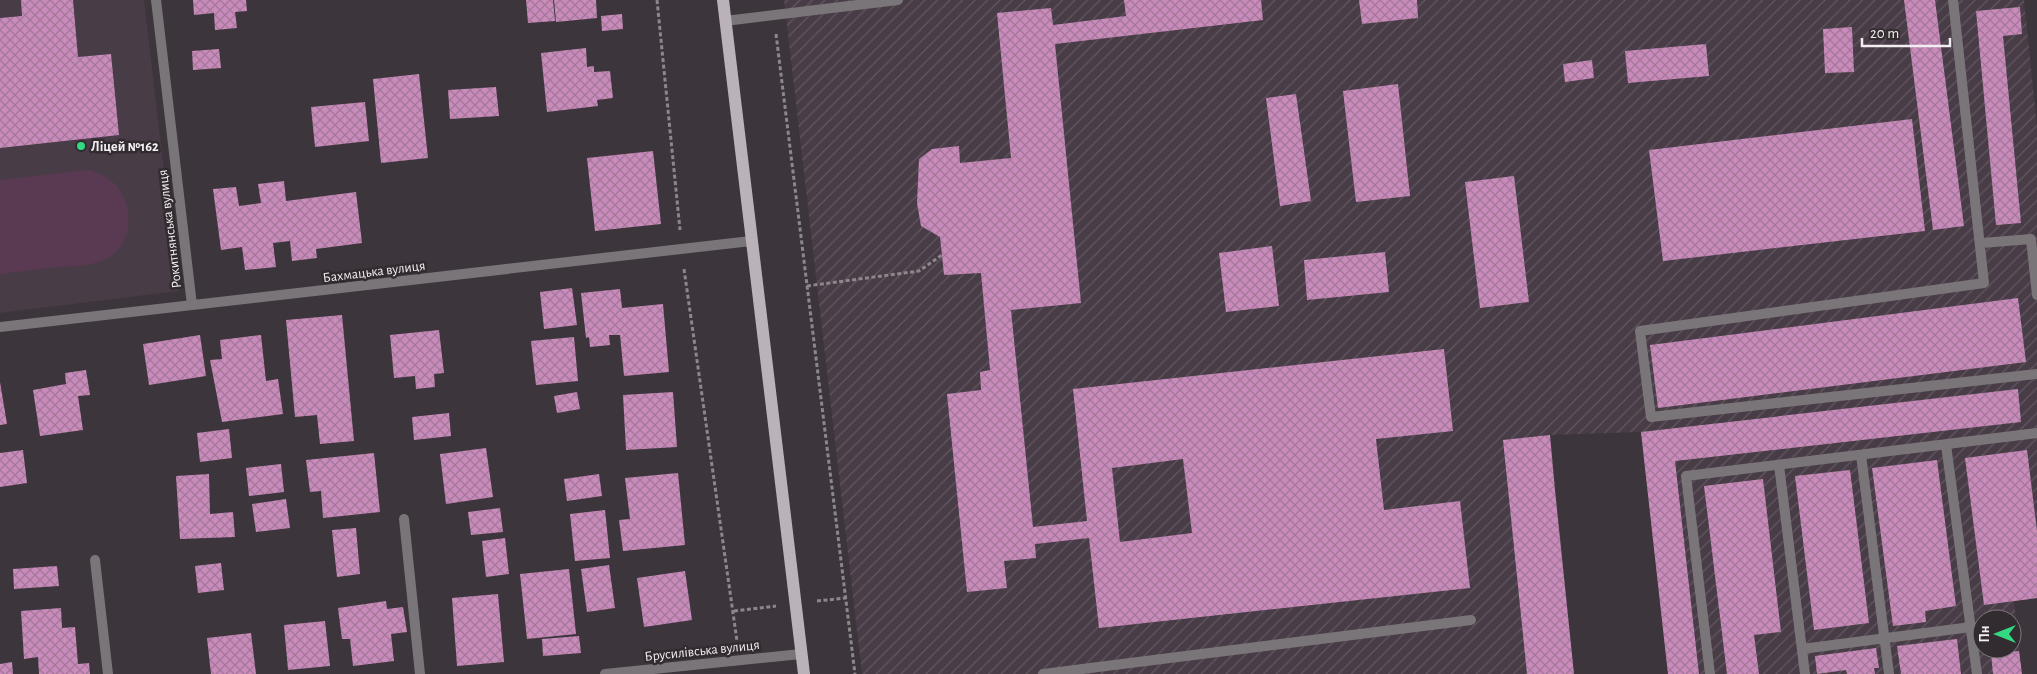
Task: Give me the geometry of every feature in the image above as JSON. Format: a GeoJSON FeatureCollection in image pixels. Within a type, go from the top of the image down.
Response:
{"type":"FeatureCollection","features":[{"type":"Feature","properties":{"kind":"main road"},"geometry":{"type":"LineString","coordinates":[[723,0],[804,674]]}},
{"type":"Feature","properties":{"kind":"street","name":"Рокитнянська вулиця"},"geometry":{"type":"LineString","coordinates":[[156,0],[192,305]]}},
{"type":"Feature","properties":{"kind":"street"},"geometry":{"type":"LineString","coordinates":[[725,21],[898,0]]}},
{"type":"Feature","properties":{"kind":"street"},"geometry":{"type":"LineString","coordinates":[[1953,0],[1982,243],[1984,283],[1640,331],[1651,417],[2037,374]]}},
{"type":"Feature","properties":{"kind":"street"},"geometry":{"type":"LineString","coordinates":[[1982,243],[2031,239],[2037,295]]}},
{"type":"Feature","properties":{"kind":"street","name":"Бахмацька вулиця"},"geometry":{"type":"LineString","coordinates":[[0,327],[751,241]]}},
{"type":"Feature","properties":{"kind":"street"},"geometry":{"type":"LineString","coordinates":[[1710,674],[1686,476],[2037,433]]}},
{"type":"Feature","properties":{"kind":"street"},"geometry":{"type":"LineString","coordinates":[[1946,444],[1977,674]]}},
{"type":"Feature","properties":{"kind":"street"},"geometry":{"type":"LineString","coordinates":[[1861,454],[1889,674]]}},
{"type":"Feature","properties":{"kind":"street"},"geometry":{"type":"LineString","coordinates":[[1779,465],[1805,674]]}},
{"type":"Feature","properties":{"kind":"street"},"geometry":{"type":"LineString","coordinates":[[404,519],[420,674]]}},
{"type":"Feature","properties":{"kind":"street"},"geometry":{"type":"LineString","coordinates":[[95,560],[108,674]]}},
{"type":"Feature","properties":{"kind":"street"},"geometry":{"type":"LineString","coordinates":[[1043,674],[1471,620]]}},
{"type":"Feature","properties":{"kind":"street"},"geometry":{"type":"LineString","coordinates":[[1802,649],[1971,627]]}},
{"type":"Feature","properties":{"kind":"street","name":"Брусилівська вулиця"},"geometry":{"type":"LineString","coordinates":[[605,674],[801,654]]}},
{"type":"Feature","properties":{"kind":"path"},"geometry":{"type":"LineString","coordinates":[[657,0],[682,249],[739,660]]}},
{"type":"Feature","properties":{"kind":"path"},"geometry":{"type":"LineString","coordinates":[[774,16],[855,674]]}},
{"type":"Feature","properties":{"kind":"path"},"geometry":{"type":"LineString","coordinates":[[807,286],[919,271],[942,255]]}},
{"type":"Feature","properties":{"kind":"shaded area","name":"Ліцей №162"},"geometry":{"type":"Polygon","coordinates":[[[0,0],[144,0],[178,291],[0,313],[0,0]]]}},
{"type":"Feature","properties":{"kind":"shaded area"},"geometry":{"type":"Polygon","coordinates":[[[784,0],[2024,0],[2037,127],[2037,598],[2014,601],[2015,609],[1972,609],[1972,659],[2020,659],[2022,674],[1668,674],[1641,432],[1550,435],[1574,674],[862,674],[784,0]]]}},
{"type":"Feature","properties":{"kind":"shaded area"},"geometry":{"type":"Polygon","coordinates":[[[87,170],[106,177],[116,185],[126,203],[128,213],[127,231],[119,248],[105,260],[95,263],[0,274],[0,180],[87,170]]]}},
{"type":"Feature","properties":{"kind":"building"},"geometry":{"type":"Polygon","coordinates":[[[21,0],[73,0],[78,57],[111,54],[119,135],[0,148],[0,18],[22,16],[21,0]]]}},
{"type":"Feature","properties":{"kind":"building"},"geometry":{"type":"Polygon","coordinates":[[[193,0],[246,0],[247,11],[235,12],[237,28],[215,30],[214,13],[194,15],[193,0]]]}},
{"type":"Feature","properties":{"kind":"building"},"geometry":{"type":"Polygon","coordinates":[[[526,0],[553,0],[555,21],[528,23],[526,0]]]}},
{"type":"Feature","properties":{"kind":"building"},"geometry":{"type":"Polygon","coordinates":[[[554,0],[596,0],[597,18],[556,22],[554,0]]]}},
{"type":"Feature","properties":{"kind":"building"},"geometry":{"type":"Polygon","coordinates":[[[1124,0],[1261,0],[1263,20],[1055,44],[1081,303],[1011,310],[1033,527],[1087,521],[1073,389],[1444,349],[1453,431],[1376,439],[1384,510],[1460,501],[1470,588],[1099,628],[1089,538],[1035,544],[1036,558],[1004,561],[1007,588],[967,592],[947,394],[981,390],[980,372],[990,370],[981,273],[944,275],[940,237],[921,226],[917,203],[919,159],[932,149],[959,146],[960,163],[1011,158],[997,13],[1051,8],[1053,25],[1126,16],[1124,0]],[[1183,459],[1112,468],[1120,542],[1192,533],[1183,459]]]}},
{"type":"Feature","properties":{"kind":"building"},"geometry":{"type":"Polygon","coordinates":[[[1359,0],[1417,0],[1418,18],[1362,24],[1359,0]]]}},
{"type":"Feature","properties":{"kind":"building"},"geometry":{"type":"Polygon","coordinates":[[[1904,0],[1935,0],[1964,226],[1933,230],[1904,0]]]}},
{"type":"Feature","properties":{"kind":"building"},"geometry":{"type":"Polygon","coordinates":[[[2020,7],[2022,34],[2003,36],[2021,223],[1996,225],[1976,11],[2020,7]]]}},
{"type":"Feature","properties":{"kind":"building"},"geometry":{"type":"Polygon","coordinates":[[[622,14],[623,29],[602,31],[601,16],[622,14]]]}},
{"type":"Feature","properties":{"kind":"building"},"geometry":{"type":"Polygon","coordinates":[[[1852,27],[1854,72],[1825,73],[1823,29],[1852,27]]]}},
{"type":"Feature","properties":{"kind":"building"},"geometry":{"type":"Polygon","coordinates":[[[1706,44],[1709,76],[1628,83],[1625,51],[1706,44]]]}},
{"type":"Feature","properties":{"kind":"building"},"geometry":{"type":"Polygon","coordinates":[[[586,48],[587,67],[594,66],[594,72],[610,71],[613,98],[597,100],[598,106],[547,112],[541,53],[586,48]]]}},
{"type":"Feature","properties":{"kind":"building"},"geometry":{"type":"Polygon","coordinates":[[[219,49],[221,68],[193,70],[192,51],[219,49]]]}},
{"type":"Feature","properties":{"kind":"building"},"geometry":{"type":"Polygon","coordinates":[[[1592,60],[1594,78],[1565,82],[1563,64],[1592,60]]]}},
{"type":"Feature","properties":{"kind":"building"},"geometry":{"type":"Polygon","coordinates":[[[419,74],[428,158],[381,163],[373,79],[419,74]]]}},
{"type":"Feature","properties":{"kind":"building"},"geometry":{"type":"Polygon","coordinates":[[[1398,84],[1410,196],[1356,202],[1343,91],[1398,84]]]}},
{"type":"Feature","properties":{"kind":"building"},"geometry":{"type":"Polygon","coordinates":[[[496,87],[499,116],[450,119],[448,90],[496,87]]]}},
{"type":"Feature","properties":{"kind":"building"},"geometry":{"type":"Polygon","coordinates":[[[1296,94],[1311,201],[1280,206],[1266,98],[1296,94]]]}},
{"type":"Feature","properties":{"kind":"building"},"geometry":{"type":"Polygon","coordinates":[[[365,102],[369,141],[315,147],[311,107],[365,102]]]}},
{"type":"Feature","properties":{"kind":"building"},"geometry":{"type":"Polygon","coordinates":[[[1912,119],[1925,231],[1663,261],[1649,150],[1912,119]]]}},
{"type":"Feature","properties":{"kind":"building"},"geometry":{"type":"Polygon","coordinates":[[[653,151],[661,224],[595,231],[587,158],[653,151]]]}},
{"type":"Feature","properties":{"kind":"building"},"geometry":{"type":"Polygon","coordinates":[[[1514,176],[1529,302],[1480,308],[1465,182],[1514,176]]]}},
{"type":"Feature","properties":{"kind":"building"},"geometry":{"type":"Polygon","coordinates":[[[284,181],[286,201],[356,192],[362,243],[316,249],[317,258],[292,261],[290,241],[273,243],[276,267],[245,270],[242,247],[221,250],[213,189],[236,187],[239,206],[261,203],[258,184],[284,181]]]}},
{"type":"Feature","properties":{"kind":"building"},"geometry":{"type":"Polygon","coordinates":[[[1272,246],[1279,306],[1226,312],[1219,253],[1272,246]]]}},
{"type":"Feature","properties":{"kind":"building"},"geometry":{"type":"Polygon","coordinates":[[[1385,252],[1389,292],[1307,300],[1304,260],[1385,252]]]}},
{"type":"Feature","properties":{"kind":"building"},"geometry":{"type":"Polygon","coordinates":[[[572,288],[577,325],[544,329],[540,292],[572,288]]]}},
{"type":"Feature","properties":{"kind":"building"},"geometry":{"type":"Polygon","coordinates":[[[620,289],[622,308],[663,304],[669,372],[624,376],[620,335],[609,335],[610,345],[590,347],[589,337],[586,338],[581,293],[620,289]]]}},
{"type":"Feature","properties":{"kind":"building"},"geometry":{"type":"Polygon","coordinates":[[[2018,298],[2026,362],[1658,408],[1650,345],[2018,298]]]}},
{"type":"Feature","properties":{"kind":"building"},"geometry":{"type":"Polygon","coordinates":[[[342,315],[354,441],[320,444],[317,415],[295,417],[286,320],[342,315]]]}},
{"type":"Feature","properties":{"kind":"building"},"geometry":{"type":"Polygon","coordinates":[[[439,330],[444,373],[434,374],[435,387],[416,389],[415,376],[394,378],[390,335],[439,330]]]}},
{"type":"Feature","properties":{"kind":"building"},"geometry":{"type":"Polygon","coordinates":[[[200,335],[206,376],[149,385],[143,344],[200,335]]]}},
{"type":"Feature","properties":{"kind":"building"},"geometry":{"type":"Polygon","coordinates":[[[261,335],[266,381],[278,379],[283,414],[222,422],[210,360],[222,359],[220,340],[261,335]]]}},
{"type":"Feature","properties":{"kind":"building"},"geometry":{"type":"Polygon","coordinates":[[[574,337],[578,381],[536,385],[531,341],[574,337]]]}},
{"type":"Feature","properties":{"kind":"building"},"geometry":{"type":"Polygon","coordinates":[[[86,370],[90,395],[78,396],[83,430],[40,436],[33,390],[66,384],[65,373],[86,370]]]}},
{"type":"Feature","properties":{"kind":"building"},"geometry":{"type":"Polygon","coordinates":[[[0,382],[7,424],[0,425],[0,382]]]}},
{"type":"Feature","properties":{"kind":"building"},"geometry":{"type":"Polygon","coordinates":[[[2018,389],[2021,422],[1675,461],[1699,674],[1668,674],[1641,432],[2018,389]]]}},
{"type":"Feature","properties":{"kind":"building"},"geometry":{"type":"Polygon","coordinates":[[[577,392],[580,409],[557,413],[554,396],[577,392]]]}},
{"type":"Feature","properties":{"kind":"building"},"geometry":{"type":"Polygon","coordinates":[[[673,392],[677,447],[626,450],[623,395],[673,392]]]}},
{"type":"Feature","properties":{"kind":"building"},"geometry":{"type":"Polygon","coordinates":[[[449,413],[451,436],[414,440],[412,417],[449,413]]]}},
{"type":"Feature","properties":{"kind":"building"},"geometry":{"type":"Polygon","coordinates":[[[229,429],[232,458],[200,462],[197,433],[229,429]]]}},
{"type":"Feature","properties":{"kind":"building"},"geometry":{"type":"Polygon","coordinates":[[[1550,435],[1574,674],[1527,674],[1503,440],[1550,435]]]}},
{"type":"Feature","properties":{"kind":"building"},"geometry":{"type":"Polygon","coordinates":[[[486,448],[493,497],[446,504],[440,454],[486,448]]]}},
{"type":"Feature","properties":{"kind":"building"},"geometry":{"type":"Polygon","coordinates":[[[23,450],[27,483],[0,487],[0,453],[23,450]]]}},
{"type":"Feature","properties":{"kind":"building"},"geometry":{"type":"Polygon","coordinates":[[[2027,450],[2037,531],[2037,598],[1984,605],[1965,458],[2027,450]]]}},
{"type":"Feature","properties":{"kind":"building"},"geometry":{"type":"Polygon","coordinates":[[[374,453],[380,512],[323,518],[321,491],[310,492],[306,460],[374,453]]]}},
{"type":"Feature","properties":{"kind":"building"},"geometry":{"type":"Polygon","coordinates":[[[1937,460],[1956,606],[1925,611],[1926,622],[1893,626],[1872,468],[1937,460]]]}},
{"type":"Feature","properties":{"kind":"building"},"geometry":{"type":"Polygon","coordinates":[[[281,464],[284,492],[249,496],[246,468],[281,464]]]}},
{"type":"Feature","properties":{"kind":"building"},"geometry":{"type":"Polygon","coordinates":[[[1850,470],[1869,623],[1814,630],[1795,476],[1850,470]]]}},
{"type":"Feature","properties":{"kind":"building"},"geometry":{"type":"Polygon","coordinates":[[[678,473],[685,545],[623,551],[619,520],[630,519],[625,478],[678,473]]]}},
{"type":"Feature","properties":{"kind":"building"},"geometry":{"type":"Polygon","coordinates":[[[209,474],[210,514],[233,512],[235,537],[180,539],[176,476],[209,474]]]}},
{"type":"Feature","properties":{"kind":"building"},"geometry":{"type":"Polygon","coordinates":[[[599,474],[602,496],[567,501],[564,479],[599,474]]]}},
{"type":"Feature","properties":{"kind":"building"},"geometry":{"type":"Polygon","coordinates":[[[1763,479],[1781,632],[1754,635],[1759,674],[1727,674],[1704,486],[1763,479]]]}},
{"type":"Feature","properties":{"kind":"building"},"geometry":{"type":"Polygon","coordinates":[[[286,499],[290,528],[256,532],[252,504],[286,499]]]}},
{"type":"Feature","properties":{"kind":"building"},"geometry":{"type":"Polygon","coordinates":[[[500,508],[503,532],[471,535],[468,512],[500,508]]]}},
{"type":"Feature","properties":{"kind":"building"},"geometry":{"type":"Polygon","coordinates":[[[605,510],[610,558],[575,561],[570,514],[605,510]]]}},
{"type":"Feature","properties":{"kind":"building"},"geometry":{"type":"Polygon","coordinates":[[[356,528],[360,574],[337,577],[332,530],[356,528]]]}},
{"type":"Feature","properties":{"kind":"building"},"geometry":{"type":"Polygon","coordinates":[[[505,538],[509,574],[486,577],[482,541],[505,538]]]}},
{"type":"Feature","properties":{"kind":"building"},"geometry":{"type":"Polygon","coordinates":[[[221,563],[224,590],[198,593],[195,566],[221,563]]]}},
{"type":"Feature","properties":{"kind":"building"},"geometry":{"type":"Polygon","coordinates":[[[609,565],[615,608],[587,612],[581,569],[609,565]]]}},
{"type":"Feature","properties":{"kind":"building"},"geometry":{"type":"Polygon","coordinates":[[[57,566],[59,586],[14,589],[13,569],[57,566]]]}},
{"type":"Feature","properties":{"kind":"building"},"geometry":{"type":"Polygon","coordinates":[[[569,569],[576,634],[527,639],[520,574],[569,569]]]}},
{"type":"Feature","properties":{"kind":"building"},"geometry":{"type":"Polygon","coordinates":[[[685,571],[692,620],[644,627],[637,578],[685,571]]]}},
{"type":"Feature","properties":{"kind":"building"},"geometry":{"type":"Polygon","coordinates":[[[498,594],[504,662],[457,666],[452,598],[498,594]]]}},
{"type":"Feature","properties":{"kind":"building"},"geometry":{"type":"Polygon","coordinates":[[[386,601],[387,609],[403,607],[407,632],[391,634],[394,661],[353,666],[350,639],[342,639],[338,608],[386,601]]]}},
{"type":"Feature","properties":{"kind":"building"},"geometry":{"type":"Polygon","coordinates":[[[61,608],[62,628],[75,627],[78,664],[89,663],[90,674],[39,674],[38,657],[24,659],[21,611],[61,608]]]}},
{"type":"Feature","properties":{"kind":"building"},"geometry":{"type":"Polygon","coordinates":[[[325,621],[330,666],[288,670],[284,625],[325,621]]]}},
{"type":"Feature","properties":{"kind":"building"},"geometry":{"type":"Polygon","coordinates":[[[251,633],[256,674],[211,674],[207,638],[251,633]]]}},
{"type":"Feature","properties":{"kind":"building"},"geometry":{"type":"Polygon","coordinates":[[[579,636],[581,653],[543,656],[542,639],[579,636]]]}},
{"type":"Feature","properties":{"kind":"building"},"geometry":{"type":"Polygon","coordinates":[[[1957,639],[1961,674],[1901,674],[1897,646],[1957,639]]]}},
{"type":"Feature","properties":{"kind":"building"},"geometry":{"type":"Polygon","coordinates":[[[1876,648],[1879,668],[1874,668],[1875,674],[1847,674],[1846,670],[1817,674],[1815,656],[1876,648]]]}},
{"type":"Feature","properties":{"kind":"building"},"geometry":{"type":"Polygon","coordinates":[[[1992,659],[2020,659],[2022,674],[1993,674],[1992,659]]]}},
{"type":"Feature","properties":{"kind":"building"},"geometry":{"type":"Polygon","coordinates":[[[12,662],[13,674],[0,674],[0,664],[12,662]]]}},
{"type":"Feature","properties":{"kind":"place","name":"Ліцей №162"},"geometry":{"type":"Point","coordinates":[81,146]}}]}
